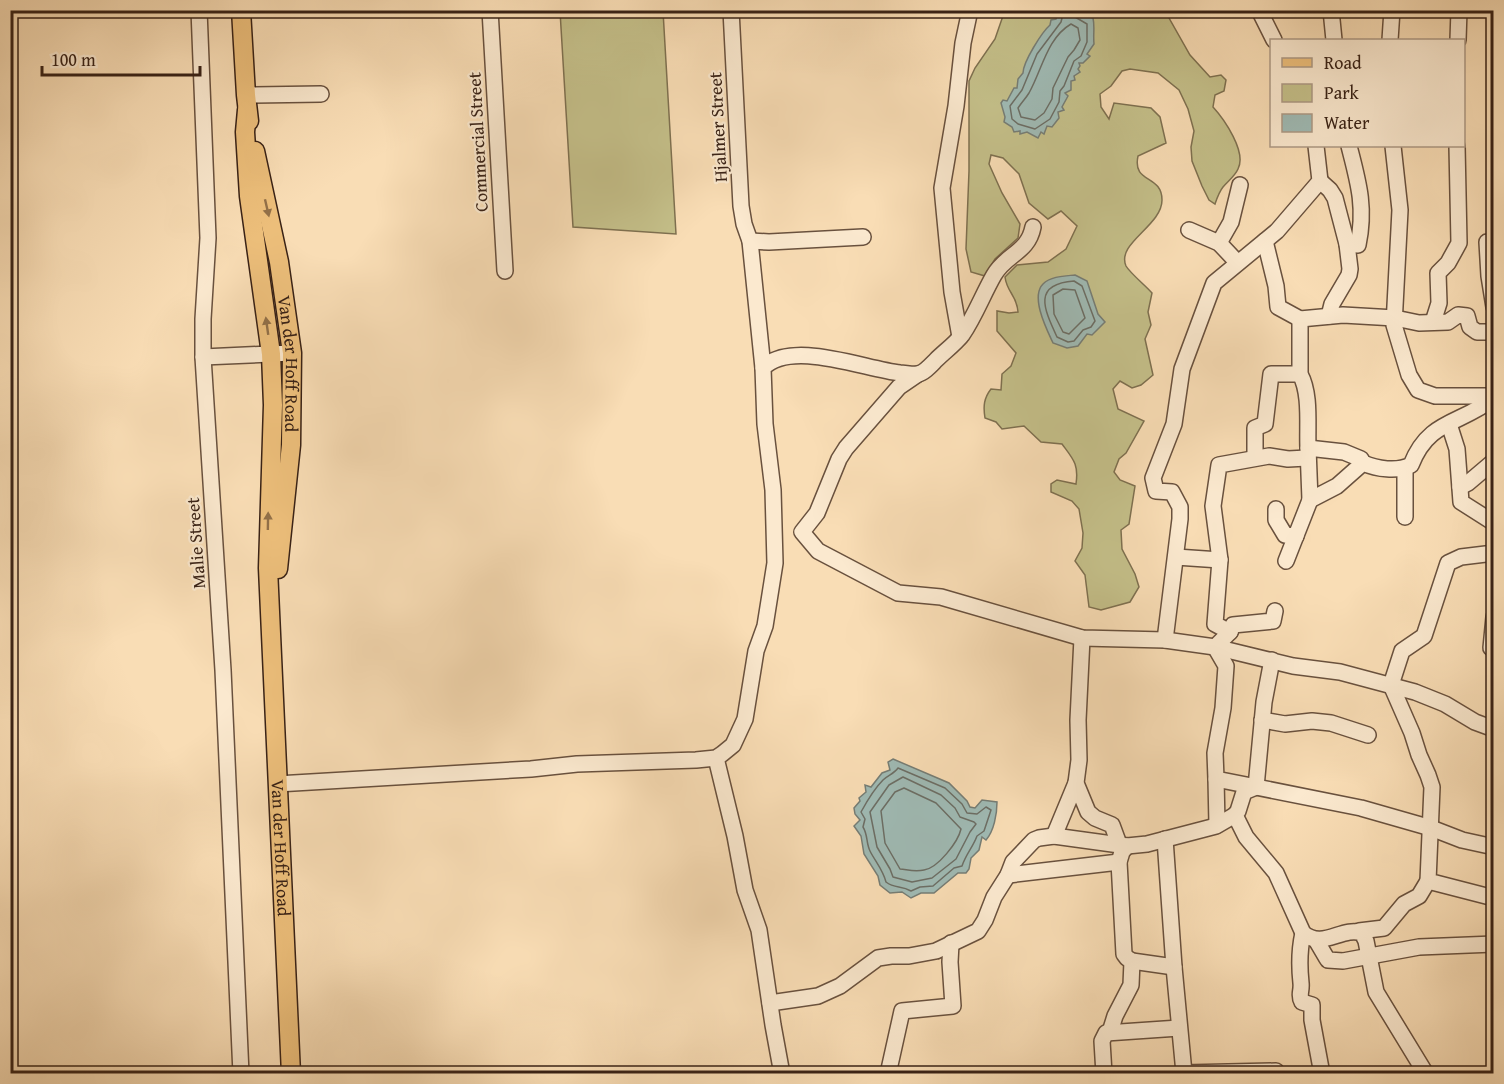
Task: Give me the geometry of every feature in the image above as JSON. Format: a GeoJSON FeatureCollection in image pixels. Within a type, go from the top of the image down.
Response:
{"type":"FeatureCollection","features":[{"type":"Feature","properties":{"kind":"main road","name":"Van der Hoff Road"},"geometry":{"type":"LineString","coordinates":[[241,10],[246,102],[244,132],[248,184],[271,354],[273,405],[268,548],[270,621],[291,1074]]}},
{"type":"Feature","properties":{"kind":"main road","name":"Van der Hoff Road"},"geometry":{"type":"LineString","coordinates":[[246,102],[281,274],[292,353],[291,445],[279,565],[270,621]]}},
{"type":"Feature","properties":{"kind":"street","name":"Malie Street"},"geometry":{"type":"LineString","coordinates":[[199,10],[208,238],[203,357],[223,670],[241,1074]]}},
{"type":"Feature","properties":{"kind":"street","name":"Commercial Street"},"geometry":{"type":"LineString","coordinates":[[490,10],[505,271]]}},
{"type":"Feature","properties":{"kind":"street","name":"Hjalmer Street"},"geometry":{"type":"LineString","coordinates":[[716,758],[733,745],[745,719],[756,651],[765,626],[775,563],[775,525],[764,414],[763,368],[750,241],[741,206],[731,10]]}},
{"type":"Feature","properties":{"kind":"street"},"geometry":{"type":"LineString","coordinates":[[960,337],[952,292],[942,188],[970,10]]}},
{"type":"Feature","properties":{"kind":"street"},"geometry":{"type":"LineString","coordinates":[[1259,10],[1274,39]]}},
{"type":"Feature","properties":{"kind":"street"},"geometry":{"type":"LineString","coordinates":[[1332,10],[1334,39]]}},
{"type":"Feature","properties":{"kind":"street"},"geometry":{"type":"LineString","coordinates":[[1390,39],[1392,10]]}},
{"type":"Feature","properties":{"kind":"street"},"geometry":{"type":"LineString","coordinates":[[1458,39],[1460,10]]}},
{"type":"Feature","properties":{"kind":"street"},"geometry":{"type":"LineString","coordinates":[[246,102],[321,94]]}},
{"type":"Feature","properties":{"kind":"street"},"geometry":{"type":"LineString","coordinates":[[1317,147],[1320,181],[1335,198],[1347,244],[1350,272],[1333,301],[1329,316]]}},
{"type":"Feature","properties":{"kind":"street"},"geometry":{"type":"LineString","coordinates":[[1347,244],[1359,245],[1363,219],[1361,189],[1349,147]]}},
{"type":"Feature","properties":{"kind":"street"},"geometry":{"type":"LineString","coordinates":[[1393,147],[1400,210],[1394,325],[1409,375],[1418,390],[1435,396],[1494,397]]}},
{"type":"Feature","properties":{"kind":"street"},"geometry":{"type":"LineString","coordinates":[[1433,322],[1439,303],[1438,273],[1449,263],[1459,243],[1457,147]]}},
{"type":"Feature","properties":{"kind":"street"},"geometry":{"type":"LineString","coordinates":[[1165,640],[1180,507],[1172,492],[1156,491],[1153,478],[1174,424],[1182,369],[1214,283],[1277,231],[1320,181]]}},
{"type":"Feature","properties":{"kind":"street"},"geometry":{"type":"LineString","coordinates":[[1219,243],[1236,209],[1236,194],[1240,185]]}},
{"type":"Feature","properties":{"kind":"street"},"geometry":{"type":"LineString","coordinates":[[1033,226],[1026,244],[996,271],[960,337],[928,368],[899,387],[846,448],[839,459],[818,513],[802,532],[818,551],[897,593],[941,597],[1082,638],[1165,640],[1215,647],[1293,666],[1340,672],[1391,685],[1445,704],[1475,722],[1494,729]]}},
{"type":"Feature","properties":{"kind":"street"},"geometry":{"type":"LineString","coordinates":[[1189,230],[1219,243],[1237,262]]}},
{"type":"Feature","properties":{"kind":"street"},"geometry":{"type":"LineString","coordinates":[[750,241],[864,237]]}},
{"type":"Feature","properties":{"kind":"street"},"geometry":{"type":"LineString","coordinates":[[1265,241],[1276,286],[1278,307],[1300,319],[1329,316],[1395,318],[1419,323],[1448,322],[1458,315],[1467,316],[1470,327],[1477,332],[1494,332]]}},
{"type":"Feature","properties":{"kind":"street"},"geometry":{"type":"LineString","coordinates":[[1459,243],[1490,242],[1489,276],[1494,307]]}},
{"type":"Feature","properties":{"kind":"street"},"geometry":{"type":"LineString","coordinates":[[1286,561],[1310,501],[1307,400],[1304,380],[1300,374],[1300,319]]}},
{"type":"Feature","properties":{"kind":"street"},"geometry":{"type":"LineString","coordinates":[[203,357],[292,353]]}},
{"type":"Feature","properties":{"kind":"street"},"geometry":{"type":"LineString","coordinates":[[763,368],[784,357],[811,356],[883,371],[918,374]]}},
{"type":"Feature","properties":{"kind":"street"},"geometry":{"type":"LineString","coordinates":[[1255,458],[1256,428],[1265,424],[1271,374],[1300,374]]}},
{"type":"Feature","properties":{"kind":"street"},"geometry":{"type":"LineString","coordinates":[[1230,632],[1215,624],[1220,560],[1213,506],[1218,465],[1269,456],[1288,459],[1308,453],[1344,452],[1361,459],[1363,464],[1372,467],[1405,468],[1411,465],[1416,452],[1437,428],[1449,424],[1494,397]]}},
{"type":"Feature","properties":{"kind":"street"},"geometry":{"type":"LineString","coordinates":[[1449,424],[1457,449],[1461,502],[1494,523]]}},
{"type":"Feature","properties":{"kind":"street"},"geometry":{"type":"LineString","coordinates":[[1460,488],[1494,461]]}},
{"type":"Feature","properties":{"kind":"street"},"geometry":{"type":"LineString","coordinates":[[1310,501],[1337,486],[1363,464]]}},
{"type":"Feature","properties":{"kind":"street"},"geometry":{"type":"LineString","coordinates":[[1405,468],[1405,517]]}},
{"type":"Feature","properties":{"kind":"street"},"geometry":{"type":"LineString","coordinates":[[1276,509],[1276,520],[1285,535],[1296,536]]}},
{"type":"Feature","properties":{"kind":"street"},"geometry":{"type":"LineString","coordinates":[[1310,936],[1384,928],[1404,904],[1419,896],[1428,881],[1432,791],[1412,733],[1391,685],[1402,651],[1424,636],[1448,563],[1461,557],[1494,553]]}},
{"type":"Feature","properties":{"kind":"street"},"geometry":{"type":"LineString","coordinates":[[1176,557],[1220,560]]}},
{"type":"Feature","properties":{"kind":"street"},"geometry":{"type":"LineString","coordinates":[[1215,647],[1230,632],[1233,625],[1273,621],[1275,611]]}},
{"type":"Feature","properties":{"kind":"street"},"geometry":{"type":"LineString","coordinates":[[1491,648],[1494,617]]}},
{"type":"Feature","properties":{"kind":"street"},"geometry":{"type":"LineString","coordinates":[[1053,836],[1076,783],[1079,760],[1078,720],[1082,638]]}},
{"type":"Feature","properties":{"kind":"street"},"geometry":{"type":"LineString","coordinates":[[1215,647],[1226,666],[1223,708],[1215,753],[1217,825]]}},
{"type":"Feature","properties":{"kind":"street"},"geometry":{"type":"LineString","coordinates":[[1256,787],[1262,720],[1272,660]]}},
{"type":"Feature","properties":{"kind":"street"},"geometry":{"type":"LineString","coordinates":[[1262,720],[1285,724],[1312,721],[1331,723],[1368,735]]}},
{"type":"Feature","properties":{"kind":"street"},"geometry":{"type":"LineString","coordinates":[[278,784],[531,769],[577,764],[716,758],[735,836],[745,890],[759,930],[782,1074]]}},
{"type":"Feature","properties":{"kind":"street"},"geometry":{"type":"LineString","coordinates":[[1216,779],[1360,808],[1431,828],[1462,840],[1494,847]]}},
{"type":"Feature","properties":{"kind":"street"},"geometry":{"type":"LineString","coordinates":[[1076,783],[1088,812],[1095,818],[1112,825],[1123,845],[1119,862],[1126,958],[1132,961],[1174,967]]}},
{"type":"Feature","properties":{"kind":"street"},"geometry":{"type":"LineString","coordinates":[[770,1003],[818,996],[840,986],[878,958],[936,951],[974,934],[981,928],[994,897],[1008,875],[1013,862],[1034,840],[1053,836],[1123,845],[1147,844],[1217,825],[1235,815],[1244,792],[1256,787]]}},
{"type":"Feature","properties":{"kind":"street"},"geometry":{"type":"LineString","coordinates":[[1235,815],[1246,837],[1276,873],[1310,936],[1328,960],[1346,960],[1434,945],[1494,944]]}},
{"type":"Feature","properties":{"kind":"street"},"geometry":{"type":"LineString","coordinates":[[1166,839],[1184,1074],[1276,1071]]}},
{"type":"Feature","properties":{"kind":"street"},"geometry":{"type":"LineString","coordinates":[[1008,875],[1119,862]]}},
{"type":"Feature","properties":{"kind":"street"},"geometry":{"type":"LineString","coordinates":[[1428,881],[1494,898]]}},
{"type":"Feature","properties":{"kind":"street"},"geometry":{"type":"LineString","coordinates":[[1359,932],[1366,941],[1376,992],[1426,1074]]}},
{"type":"Feature","properties":{"kind":"street"},"geometry":{"type":"LineString","coordinates":[[1310,936],[1299,956],[1302,986],[1299,994],[1302,1002],[1312,1005],[1312,1020],[1322,1074]]}},
{"type":"Feature","properties":{"kind":"street"},"geometry":{"type":"LineString","coordinates":[[888,1074],[902,1011],[953,1006],[951,943]]}},
{"type":"Feature","properties":{"kind":"street"},"geometry":{"type":"LineString","coordinates":[[1110,1032],[1115,1016],[1131,985],[1132,961]]}},
{"type":"Feature","properties":{"kind":"street"},"geometry":{"type":"LineString","coordinates":[[1104,1074],[1102,1041],[1104,1035],[1110,1032],[1179,1028]]}},
{"type":"Feature","properties":{"kind":"green space"},"geometry":{"type":"Polygon","coordinates":[[[1005,10],[1165,11],[1190,55],[1210,77],[1221,75],[1226,80],[1224,91],[1215,95],[1213,107],[1233,136],[1239,154],[1238,169],[1218,195],[1215,204],[1209,200],[1192,161],[1191,147],[1194,131],[1188,109],[1179,90],[1158,73],[1130,69],[1122,71],[1111,86],[1100,94],[1101,107],[1109,119],[1114,103],[1151,108],[1160,117],[1166,143],[1138,156],[1139,171],[1157,186],[1162,200],[1155,218],[1127,250],[1125,258],[1128,269],[1152,293],[1148,312],[1151,325],[1145,339],[1153,375],[1141,385],[1132,388],[1120,381],[1113,389],[1118,409],[1144,421],[1126,453],[1119,459],[1114,472],[1120,480],[1135,486],[1129,524],[1121,530],[1122,549],[1139,587],[1130,602],[1101,610],[1089,607],[1085,575],[1075,561],[1082,548],[1083,533],[1079,509],[1072,501],[1051,492],[1051,484],[1057,480],[1076,484],[1077,471],[1072,458],[1062,444],[1041,442],[1024,426],[1002,429],[996,422],[985,418],[985,399],[991,389],[1001,390],[1002,374],[1011,366],[1016,353],[997,331],[997,311],[1018,312],[1005,277],[1017,265],[1048,262],[1066,249],[1077,226],[1061,211],[1048,219],[1029,203],[1019,174],[1003,158],[991,155],[989,164],[1020,224],[1018,238],[995,259],[985,276],[971,272],[966,249],[969,81],[995,39],[1005,10]]]}},
{"type":"Feature","properties":{"kind":"green space"},"geometry":{"type":"Polygon","coordinates":[[[560,11],[663,11],[676,234],[573,227],[560,11]]]}},
{"type":"Feature","properties":{"kind":"water"},"geometry":{"type":"Polygon","coordinates":[[[1058,11],[1074,11],[1093,18],[1094,44],[1087,54],[1090,56],[1083,63],[1079,63],[1080,72],[1074,76],[1075,80],[1071,81],[1071,90],[1065,93],[1068,96],[1062,107],[1064,110],[1058,112],[1059,118],[1052,127],[1047,126],[1044,134],[1041,132],[1038,138],[1027,132],[1020,134],[1020,131],[1014,132],[1012,127],[1004,122],[1001,103],[1003,100],[1007,101],[1014,88],[1017,88],[1018,79],[1023,73],[1029,55],[1050,25],[1051,20],[1056,19],[1058,11]]]}},
{"type":"Feature","properties":{"kind":"water"},"geometry":{"type":"Polygon","coordinates":[[[1075,275],[1087,281],[1098,314],[1105,322],[1092,335],[1087,334],[1078,346],[1067,348],[1053,343],[1041,313],[1038,297],[1039,290],[1046,281],[1075,275]]]}},
{"type":"Feature","properties":{"kind":"water"},"geometry":{"type":"Polygon","coordinates":[[[893,759],[949,783],[970,807],[975,808],[982,800],[997,802],[996,817],[991,832],[986,840],[982,837],[979,850],[971,858],[966,873],[958,873],[934,893],[921,893],[911,898],[902,892],[890,893],[880,885],[878,876],[864,854],[861,836],[854,826],[860,820],[854,808],[860,801],[859,798],[866,792],[865,785],[871,787],[882,773],[890,770],[888,762],[893,759]]]}}]}
